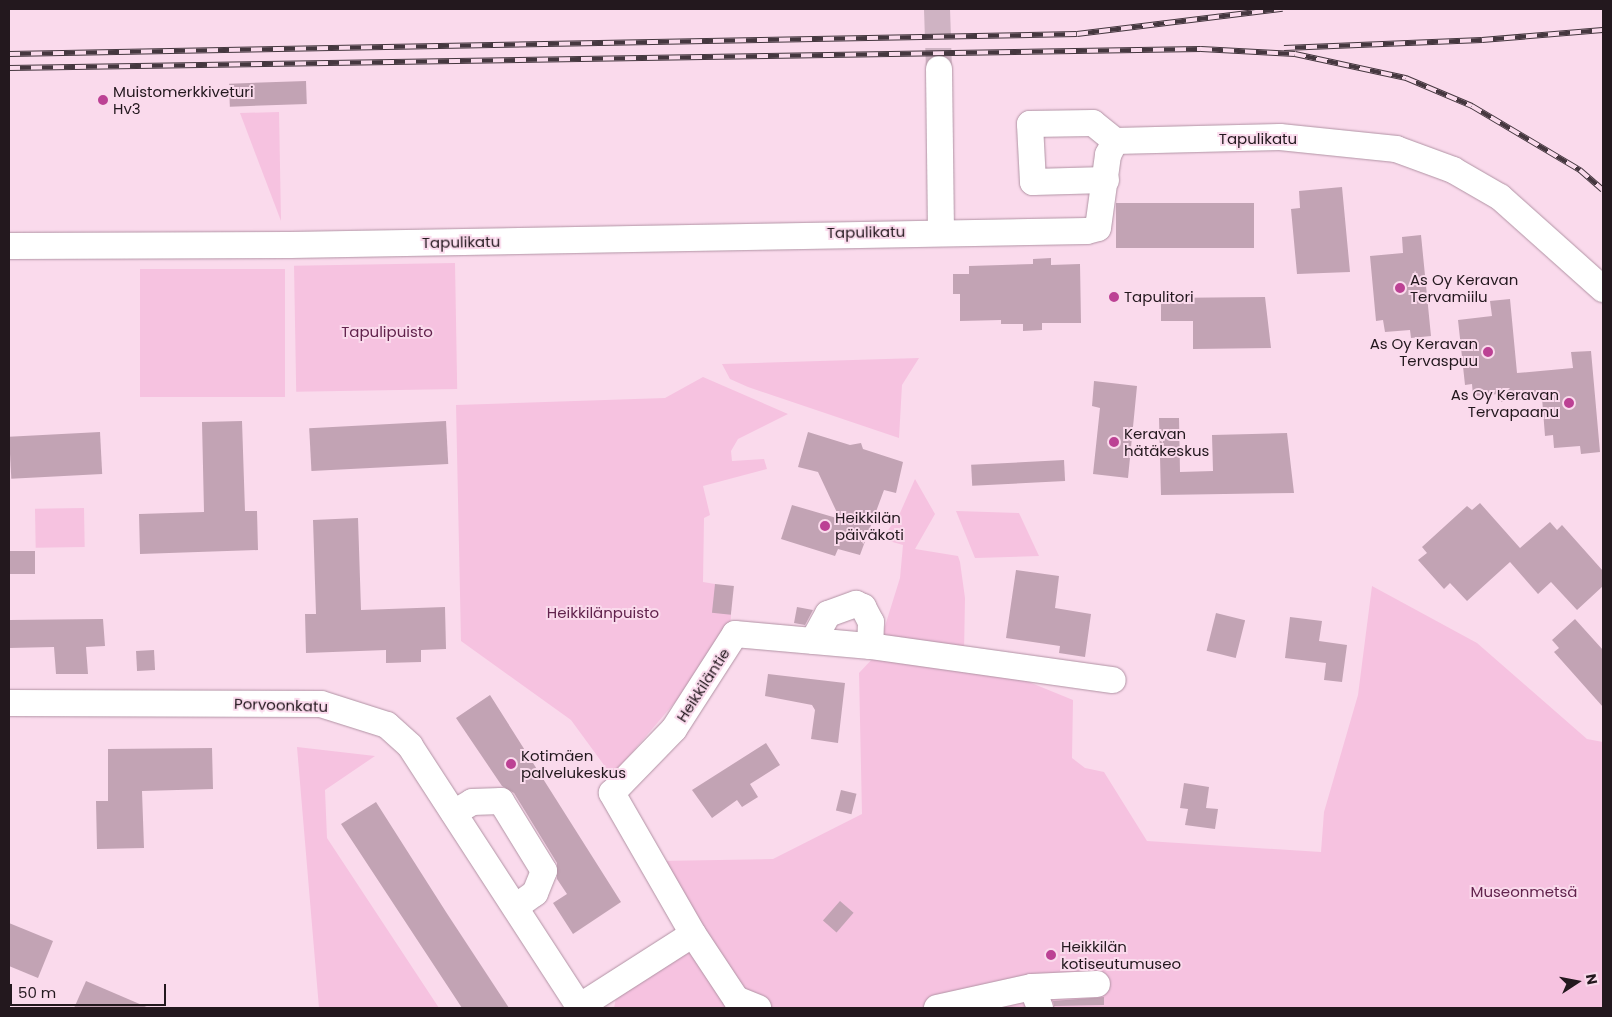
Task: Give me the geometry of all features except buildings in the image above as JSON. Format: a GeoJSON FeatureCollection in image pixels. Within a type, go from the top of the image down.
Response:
{"type":"FeatureCollection","features":[{"type":"Feature","properties":{"kind":"street"},"geometry":{"type":"LineString","coordinates":[[939,69],[941,231]]}},
{"type":"Feature","properties":{"kind":"street"},"geometry":{"type":"LineString","coordinates":[[1106,180],[1033,182],[1030,124],[1093,123],[1115,141]]}},
{"type":"Feature","properties":{"kind":"street","name":"Tapulikatu"},"geometry":{"type":"LineString","coordinates":[[9,246],[299,245],[1098,228],[1108,155],[1115,141],[1280,137],[1396,149],[1453,170],[1500,197],[1603,289]]}},
{"type":"Feature","properties":{"kind":"street"},"geometry":{"type":"LineString","coordinates":[[813,640],[828,614],[856,604],[863,607],[871,622],[870,646]]}},
{"type":"Feature","properties":{"kind":"street","name":"Heikkiläntie"},"geometry":{"type":"LineString","coordinates":[[693,934],[612,793],[674,729],[735,634],[870,646],[1113,680]]}},
{"type":"Feature","properties":{"kind":"street","name":"Porvoonkatu"},"geometry":{"type":"LineString","coordinates":[[9,703],[278,702],[322,704],[354,711],[387,724],[410,746],[516,907],[579,1008]]}},
{"type":"Feature","properties":{"kind":"street"},"geometry":{"type":"LineString","coordinates":[[454,813],[472,802],[500,800],[544,871],[534,893],[516,907]]}},
{"type":"Feature","properties":{"kind":"street"},"geometry":{"type":"LineString","coordinates":[[579,1008],[693,934],[736,999],[758,1008]]}},
{"type":"Feature","properties":{"kind":"street"},"geometry":{"type":"LineString","coordinates":[[937,1008],[1036,998],[1097,984]]}},
{"type":"Feature","properties":{"kind":"green space"},"geometry":{"type":"Polygon","coordinates":[[[279,112],[281,221],[240,113],[279,112]]]}},
{"type":"Feature","properties":{"kind":"green space","name":"Tapulipuisto"},"geometry":{"type":"Polygon","coordinates":[[[455,263],[457,389],[296,392],[294,266],[455,263]]]}},
{"type":"Feature","properties":{"kind":"green space"},"geometry":{"type":"Polygon","coordinates":[[[140,269],[285,269],[285,397],[140,397],[140,269]]]}},
{"type":"Feature","properties":{"kind":"green space"},"geometry":{"type":"Polygon","coordinates":[[[919,358],[902,385],[899,438],[748,387],[730,379],[722,364],[919,358]]]}},
{"type":"Feature","properties":{"kind":"green space","name":"Heikkilänpuisto"},"geometry":{"type":"Polygon","coordinates":[[[703,377],[788,414],[738,439],[731,451],[732,461],[764,459],[767,469],[703,486],[710,515],[704,518],[703,582],[715,584],[731,615],[729,639],[612,776],[571,720],[461,641],[456,405],[665,398],[703,377]]]}},
{"type":"Feature","properties":{"kind":"green space"},"geometry":{"type":"Polygon","coordinates":[[[915,479],[935,514],[915,549],[958,556],[960,562],[965,598],[964,653],[880,642],[900,578],[903,545],[882,539],[900,513],[915,479]]]}},
{"type":"Feature","properties":{"kind":"green space"},"geometry":{"type":"Polygon","coordinates":[[[84,508],[85,547],[36,548],[35,509],[84,508]]]}},
{"type":"Feature","properties":{"kind":"green space"},"geometry":{"type":"Polygon","coordinates":[[[956,511],[1019,513],[1039,556],[975,558],[956,511]]]}},
{"type":"Feature","properties":{"kind":"green space","name":"Museonmetsä"},"geometry":{"type":"Polygon","coordinates":[[[1372,586],[1477,643],[1587,739],[1603,742],[1603,1008],[614,1008],[617,993],[703,938],[659,861],[773,859],[862,814],[859,673],[876,655],[992,667],[1073,700],[1072,758],[1085,768],[1104,772],[1147,841],[1321,852],[1324,812],[1358,695],[1372,586]]]}},
{"type":"Feature","properties":{"kind":"green space"},"geometry":{"type":"Polygon","coordinates":[[[297,747],[375,756],[325,790],[327,838],[439,1008],[319,1008],[297,747]]]}},
{"type":"Feature","properties":{"kind":"tunnel"},"geometry":{"type":"LineString","coordinates":[[937,9],[939,69]]}},
{"type":"Feature","properties":{"kind":"railway"},"geometry":{"type":"LineString","coordinates":[[9,54],[1077,34],[1282,9]]}},
{"type":"Feature","properties":{"kind":"railway"},"geometry":{"type":"LineString","coordinates":[[1284,48],[1482,40],[1603,30]]}},
{"type":"Feature","properties":{"kind":"railway"},"geometry":{"type":"LineString","coordinates":[[9,68],[1201,49],[1295,54],[1406,78],[1472,106],[1580,170],[1603,190]]}},
{"type":"Feature","properties":{"kind":"place","name":"Muistomerkkiveturi Hv3"},"geometry":{"type":"Point","coordinates":[103,100]}},
{"type":"Feature","properties":{"kind":"place","name":"As Oy Keravan Tervamiilu"},"geometry":{"type":"Point","coordinates":[1400,288]}},
{"type":"Feature","properties":{"kind":"place","name":"Tapulitori"},"geometry":{"type":"Point","coordinates":[1114,297]}},
{"type":"Feature","properties":{"kind":"place","name":"As Oy Keravan Tervaspuu"},"geometry":{"type":"Point","coordinates":[1488,352]}},
{"type":"Feature","properties":{"kind":"place","name":"As Oy Keravan Tervapaanu"},"geometry":{"type":"Point","coordinates":[1569,403]}},
{"type":"Feature","properties":{"kind":"place","name":"Keravan hätäkeskus"},"geometry":{"type":"Point","coordinates":[1114,442]}},
{"type":"Feature","properties":{"kind":"place","name":"Heikkilän päiväkoti"},"geometry":{"type":"Point","coordinates":[825,526]}},
{"type":"Feature","properties":{"kind":"place","name":"Kotimäen palvelukeskus"},"geometry":{"type":"Point","coordinates":[511,764]}},
{"type":"Feature","properties":{"kind":"place","name":"Heikkilän kotiseutumuseo"},"geometry":{"type":"Point","coordinates":[1051,955]}}]}
